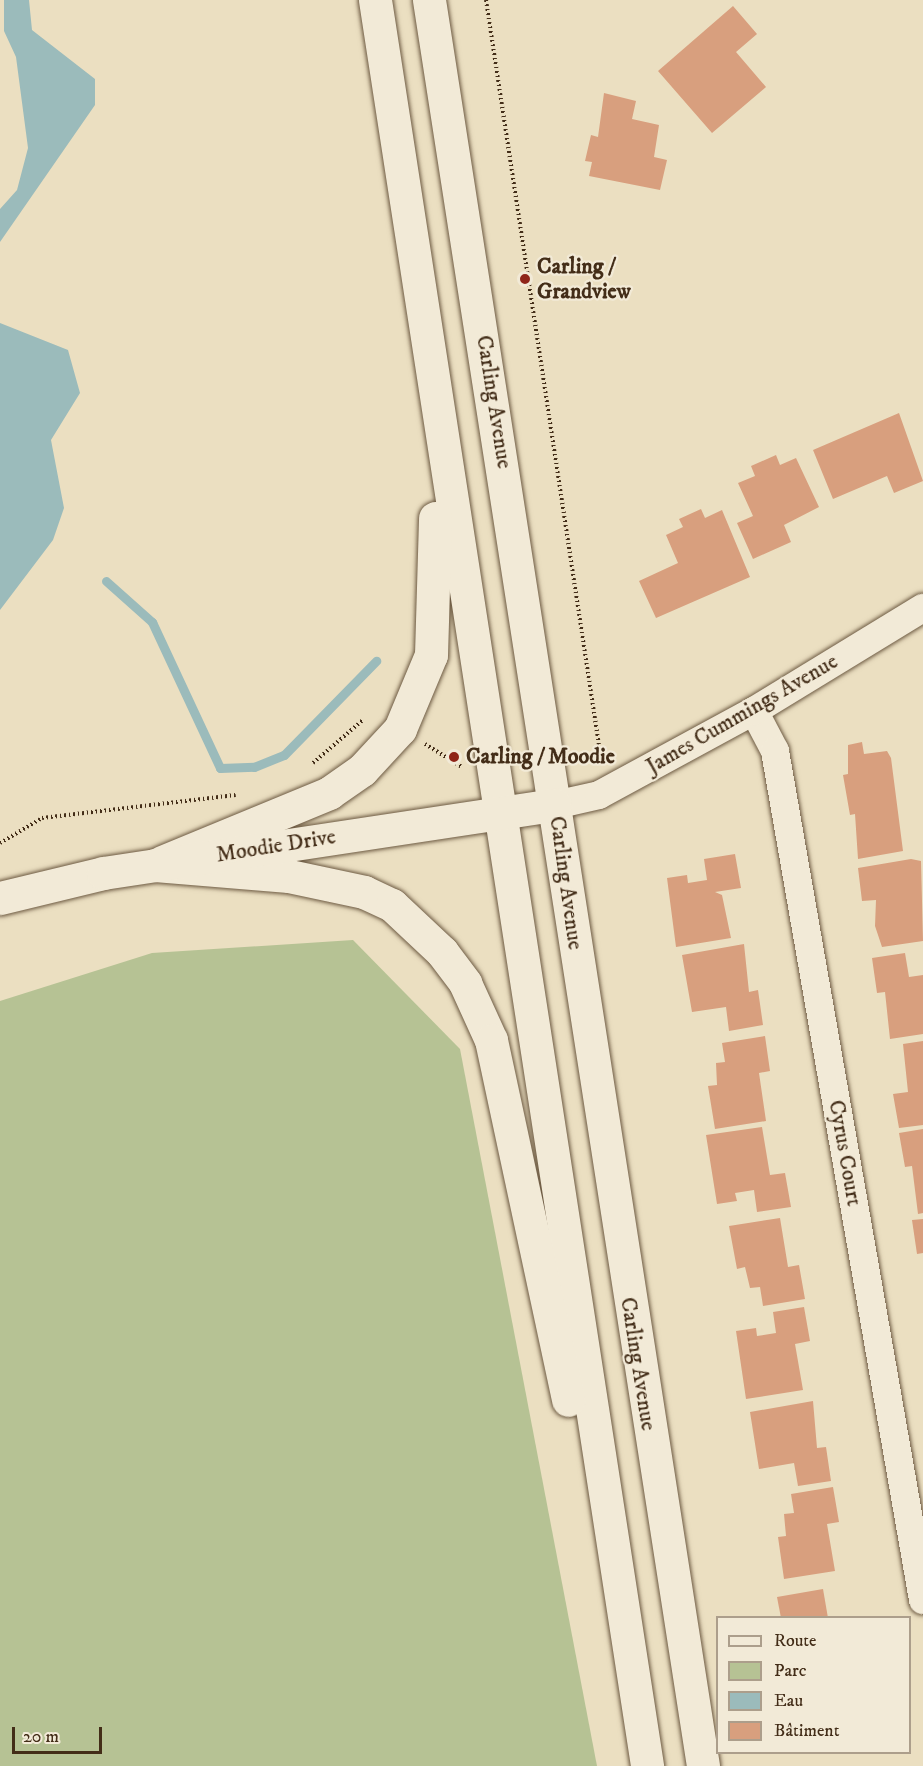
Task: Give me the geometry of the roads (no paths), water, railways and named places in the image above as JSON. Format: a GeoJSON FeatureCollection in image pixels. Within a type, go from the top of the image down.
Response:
{"type":"FeatureCollection","features":[{"type":"Feature","properties":{"kind":"main road"},"geometry":{"type":"LineString","coordinates":[[375,0],[497,812],[647,1766]]}},
{"type":"Feature","properties":{"kind":"main road","name":"Carling Avenue"},"geometry":{"type":"LineString","coordinates":[[429,0],[703,1766]]}},
{"type":"Feature","properties":{"kind":"main road"},"geometry":{"type":"LineString","coordinates":[[439,0],[441,81]]}},
{"type":"Feature","properties":{"kind":"main road"},"geometry":{"type":"LineString","coordinates":[[155,865],[329,793],[362,770],[408,715],[431,655],[437,598],[430,365]]}},
{"type":"Feature","properties":{"kind":"main road","name":"Moodie Drive"},"geometry":{"type":"LineString","coordinates":[[0,898],[155,865],[555,805]]}},
{"type":"Feature","properties":{"kind":"main road"},"geometry":{"type":"LineString","coordinates":[[155,865],[289,876],[364,892],[420,928],[465,983],[491,1040],[639,1720]]}},
{"type":"Feature","properties":{"kind":"street","name":"James Cummings Avenue"},"geometry":{"type":"LineString","coordinates":[[555,805],[599,795],[754,711],[923,608]]}},
{"type":"Feature","properties":{"kind":"street","name":"Cyrus Court"},"geometry":{"type":"LineString","coordinates":[[754,711],[775,751],[923,1600]]}},
{"type":"Feature","properties":{"kind":"water"},"geometry":{"type":"Polygon","coordinates":[[[4,0],[29,0],[32,30],[95,79],[95,105],[0,242],[0,209],[17,190],[28,148],[16,57],[4,31],[4,0]]]}},
{"type":"Feature","properties":{"kind":"water"},"geometry":{"type":"Polygon","coordinates":[[[0,323],[68,350],[80,393],[51,440],[64,508],[53,540],[0,610],[0,323]]]}},
{"type":"Feature","properties":{"kind":"waterway"},"geometry":{"type":"LineString","coordinates":[[106,581],[152,622],[220,768],[254,767],[284,755],[376,661]]}},
{"type":"Feature","properties":{"kind":"place","name":"Carling / Grandview"},"geometry":{"type":"Point","coordinates":[525,279]}},
{"type":"Feature","properties":{"kind":"place","name":"Carling / Moodie"},"geometry":{"type":"Point","coordinates":[454,757]}}]}
